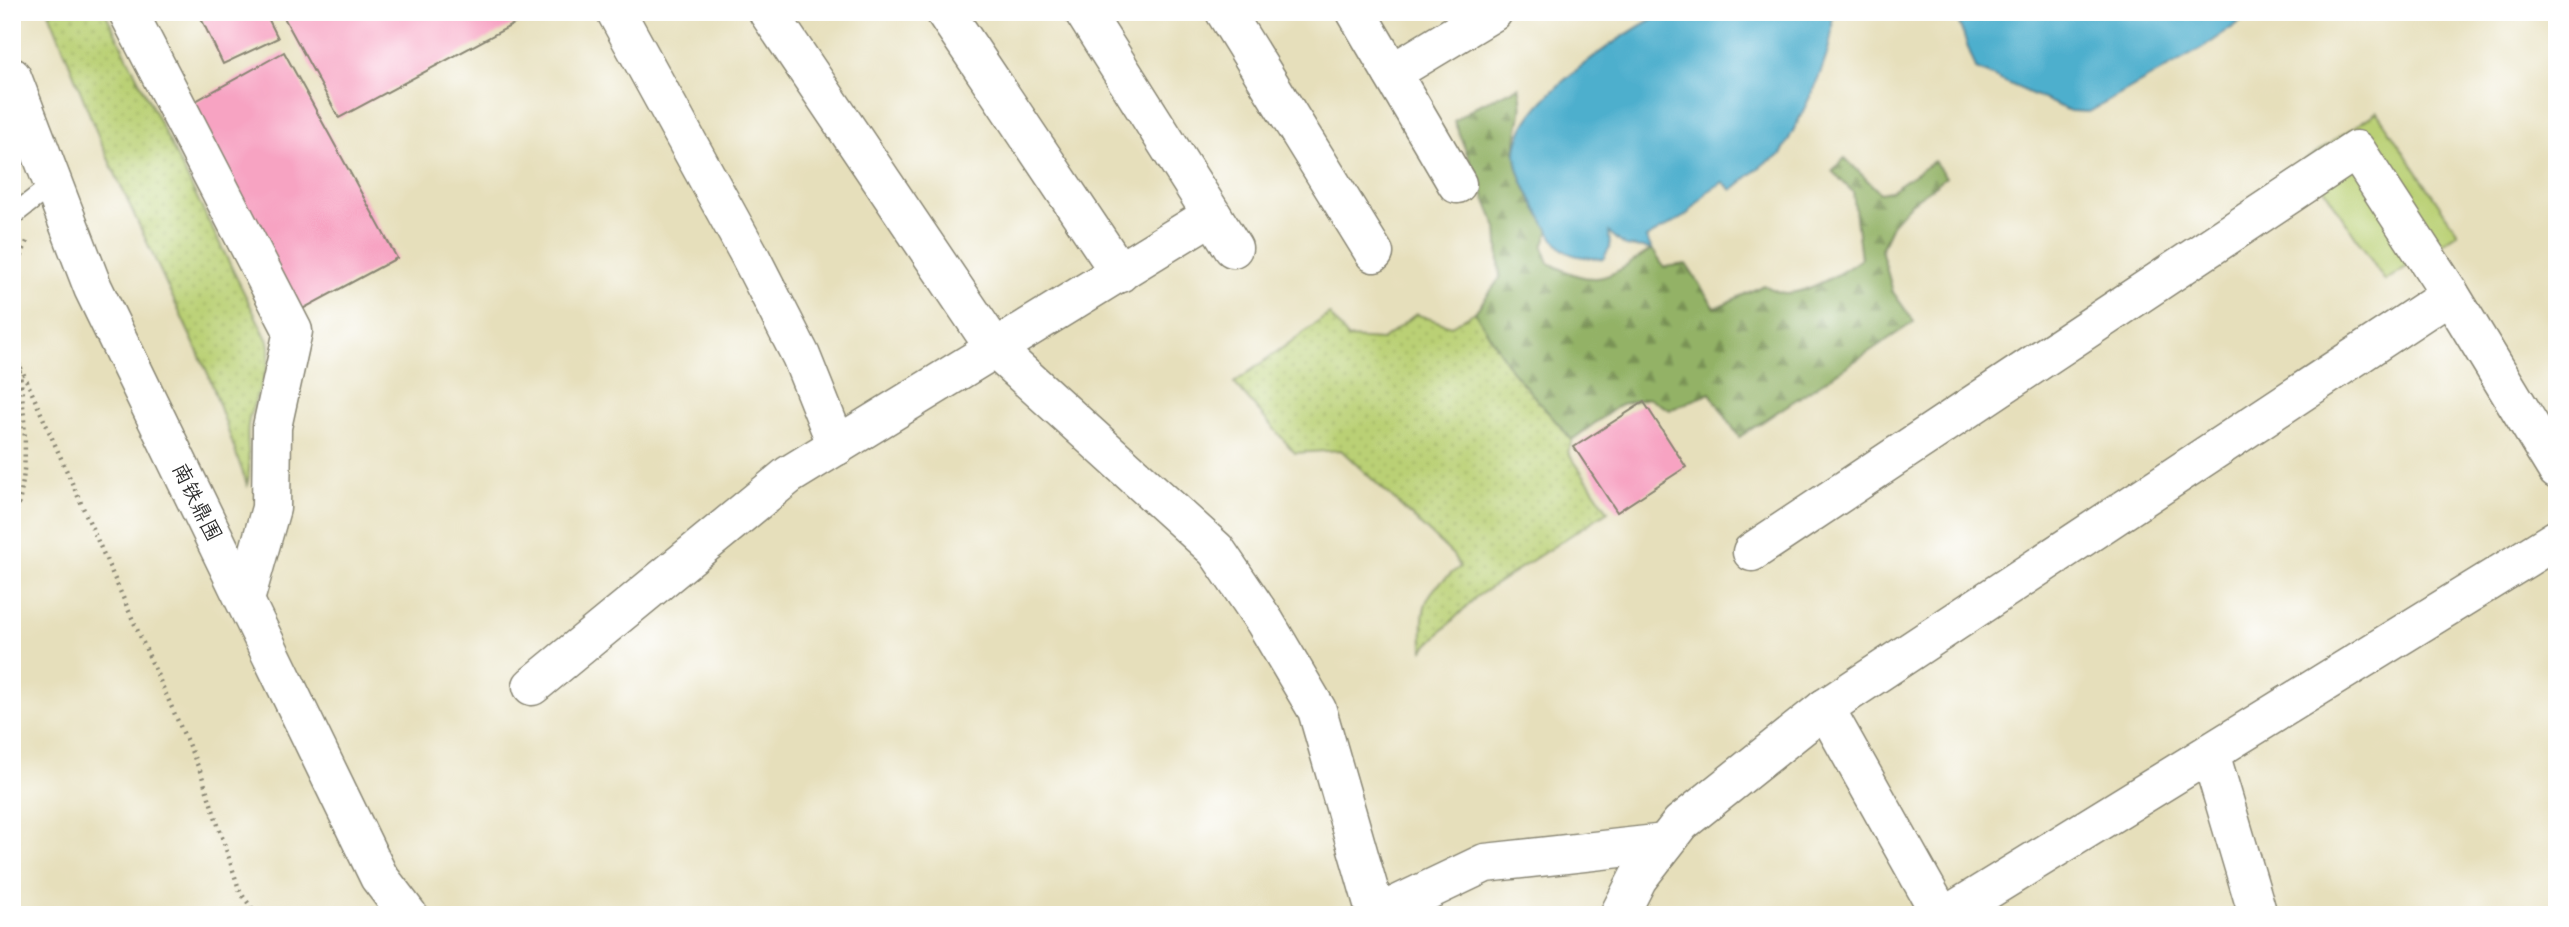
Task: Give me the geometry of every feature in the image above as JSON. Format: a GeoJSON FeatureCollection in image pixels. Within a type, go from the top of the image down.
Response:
{"type":"FeatureCollection","features":[{"type":"Feature","properties":{"kind":"street"},"geometry":{"type":"LineString","coordinates":[[128,12],[293,331],[272,428],[271,508],[245,600]]}},
{"type":"Feature","properties":{"kind":"street"},"geometry":{"type":"LineString","coordinates":[[616,12],[802,355],[837,446]]}},
{"type":"Feature","properties":{"kind":"street"},"geometry":{"type":"LineString","coordinates":[[768,12],[996,350],[1216,551],[1265,622],[1317,710],[1376,915],[1485,863],[1665,843]]}},
{"type":"Feature","properties":{"kind":"street"},"geometry":{"type":"LineString","coordinates":[[945,12],[1120,273]]}},
{"type":"Feature","properties":{"kind":"street"},"geometry":{"type":"LineString","coordinates":[[1084,12],[1233,248]]}},
{"type":"Feature","properties":{"kind":"street"},"geometry":{"type":"LineString","coordinates":[[1225,12],[1374,253]]}},
{"type":"Feature","properties":{"kind":"street"},"geometry":{"type":"LineString","coordinates":[[1356,12],[1457,184]]}},
{"type":"Feature","properties":{"kind":"street"},"geometry":{"type":"LineString","coordinates":[[1392,73],[1493,12]]}},
{"type":"Feature","properties":{"kind":"street","name":"南铁鼎围"},"geometry":{"type":"LineString","coordinates":[[12,78],[93,288],[379,877],[408,915]]}},
{"type":"Feature","properties":{"kind":"street"},"geometry":{"type":"LineString","coordinates":[[1752,552],[2356,150],[2450,294],[2557,470]]}},
{"type":"Feature","properties":{"kind":"street"},"geometry":{"type":"LineString","coordinates":[[532,687],[789,475],[1212,215]]}},
{"type":"Feature","properties":{"kind":"street"},"geometry":{"type":"LineString","coordinates":[[1619,915],[1638,878],[1681,822],[1825,708],[2450,294]]}},
{"type":"Feature","properties":{"kind":"street"},"geometry":{"type":"LineString","coordinates":[[1947,915],[2557,539]]}},
{"type":"Feature","properties":{"kind":"street"},"geometry":{"type":"LineString","coordinates":[[1825,708],[1941,915]]}},
{"type":"Feature","properties":{"kind":"street"},"geometry":{"type":"LineString","coordinates":[[2210,752],[2258,915]]}},
{"type":"Feature","properties":{"kind":"lane"},"geometry":{"type":"LineString","coordinates":[[12,216],[54,184]]}},
{"type":"Feature","properties":{"kind":"path"},"geometry":{"type":"LineString","coordinates":[[12,525],[22,494],[26,428],[14,316],[20,258],[54,184]]}},
{"type":"Feature","properties":{"kind":"path"},"geometry":{"type":"LineString","coordinates":[[12,348],[18,355],[49,432],[201,773],[240,892],[257,915]]}},
{"type":"Feature","properties":{"kind":"green space"},"geometry":{"type":"Polygon","coordinates":[[[49,12],[105,12],[268,341],[266,372],[248,425],[247,485],[209,376],[101,143],[49,12]]]}},
{"type":"Feature","properties":{"kind":"green space"},"geometry":{"type":"Polygon","coordinates":[[[1519,87],[1521,115],[1516,139],[1516,157],[1525,186],[1549,231],[1543,247],[1549,263],[1580,276],[1603,277],[1652,249],[1664,267],[1686,264],[1715,308],[1764,285],[1783,293],[1803,290],[1861,259],[1853,192],[1832,171],[1845,158],[1880,193],[1890,191],[1934,161],[1946,177],[1910,204],[1893,223],[1881,249],[1893,292],[1914,322],[1739,437],[1710,393],[1670,410],[1648,398],[1621,404],[1572,440],[1511,370],[1475,312],[1500,278],[1497,228],[1454,121],[1476,106],[1519,87]]]}},
{"type":"Feature","properties":{"kind":"green space"},"geometry":{"type":"Polygon","coordinates":[[[2377,112],[2458,233],[2385,281],[2305,160],[2377,112]]]}},
{"type":"Feature","properties":{"kind":"green space"},"geometry":{"type":"Polygon","coordinates":[[[1475,312],[1511,370],[1572,440],[1568,452],[1608,511],[1476,597],[1423,650],[1424,611],[1431,593],[1460,567],[1453,555],[1341,450],[1295,453],[1234,383],[1329,314],[1348,338],[1382,340],[1416,314],[1451,326],[1475,312]]]}},
{"type":"Feature","properties":{"kind":"water"},"geometry":{"type":"Polygon","coordinates":[[[1664,12],[1831,12],[1832,28],[1824,64],[1816,84],[1781,155],[1765,163],[1732,190],[1723,182],[1707,192],[1687,215],[1646,238],[1652,249],[1625,246],[1609,232],[1610,247],[1603,259],[1570,254],[1563,250],[1553,237],[1522,178],[1516,156],[1520,136],[1532,114],[1550,93],[1573,73],[1664,12]]]}},
{"type":"Feature","properties":{"kind":"water"},"geometry":{"type":"Polygon","coordinates":[[[1955,12],[2254,12],[2206,46],[2089,112],[2070,111],[1976,69],[1955,12]]]}},
{"type":"Feature","properties":{"kind":"building"},"geometry":{"type":"Polygon","coordinates":[[[198,12],[265,12],[278,38],[223,64],[198,12]]]}},
{"type":"Feature","properties":{"kind":"building"},"geometry":{"type":"Polygon","coordinates":[[[281,12],[525,12],[527,17],[339,118],[281,12]]]}},
{"type":"Feature","properties":{"kind":"building"},"geometry":{"type":"Polygon","coordinates":[[[284,52],[397,258],[297,312],[185,107],[284,52]]]}},
{"type":"Feature","properties":{"kind":"building"},"geometry":{"type":"Polygon","coordinates":[[[1644,402],[1686,467],[1617,512],[1574,447],[1644,402]]]}}]}
